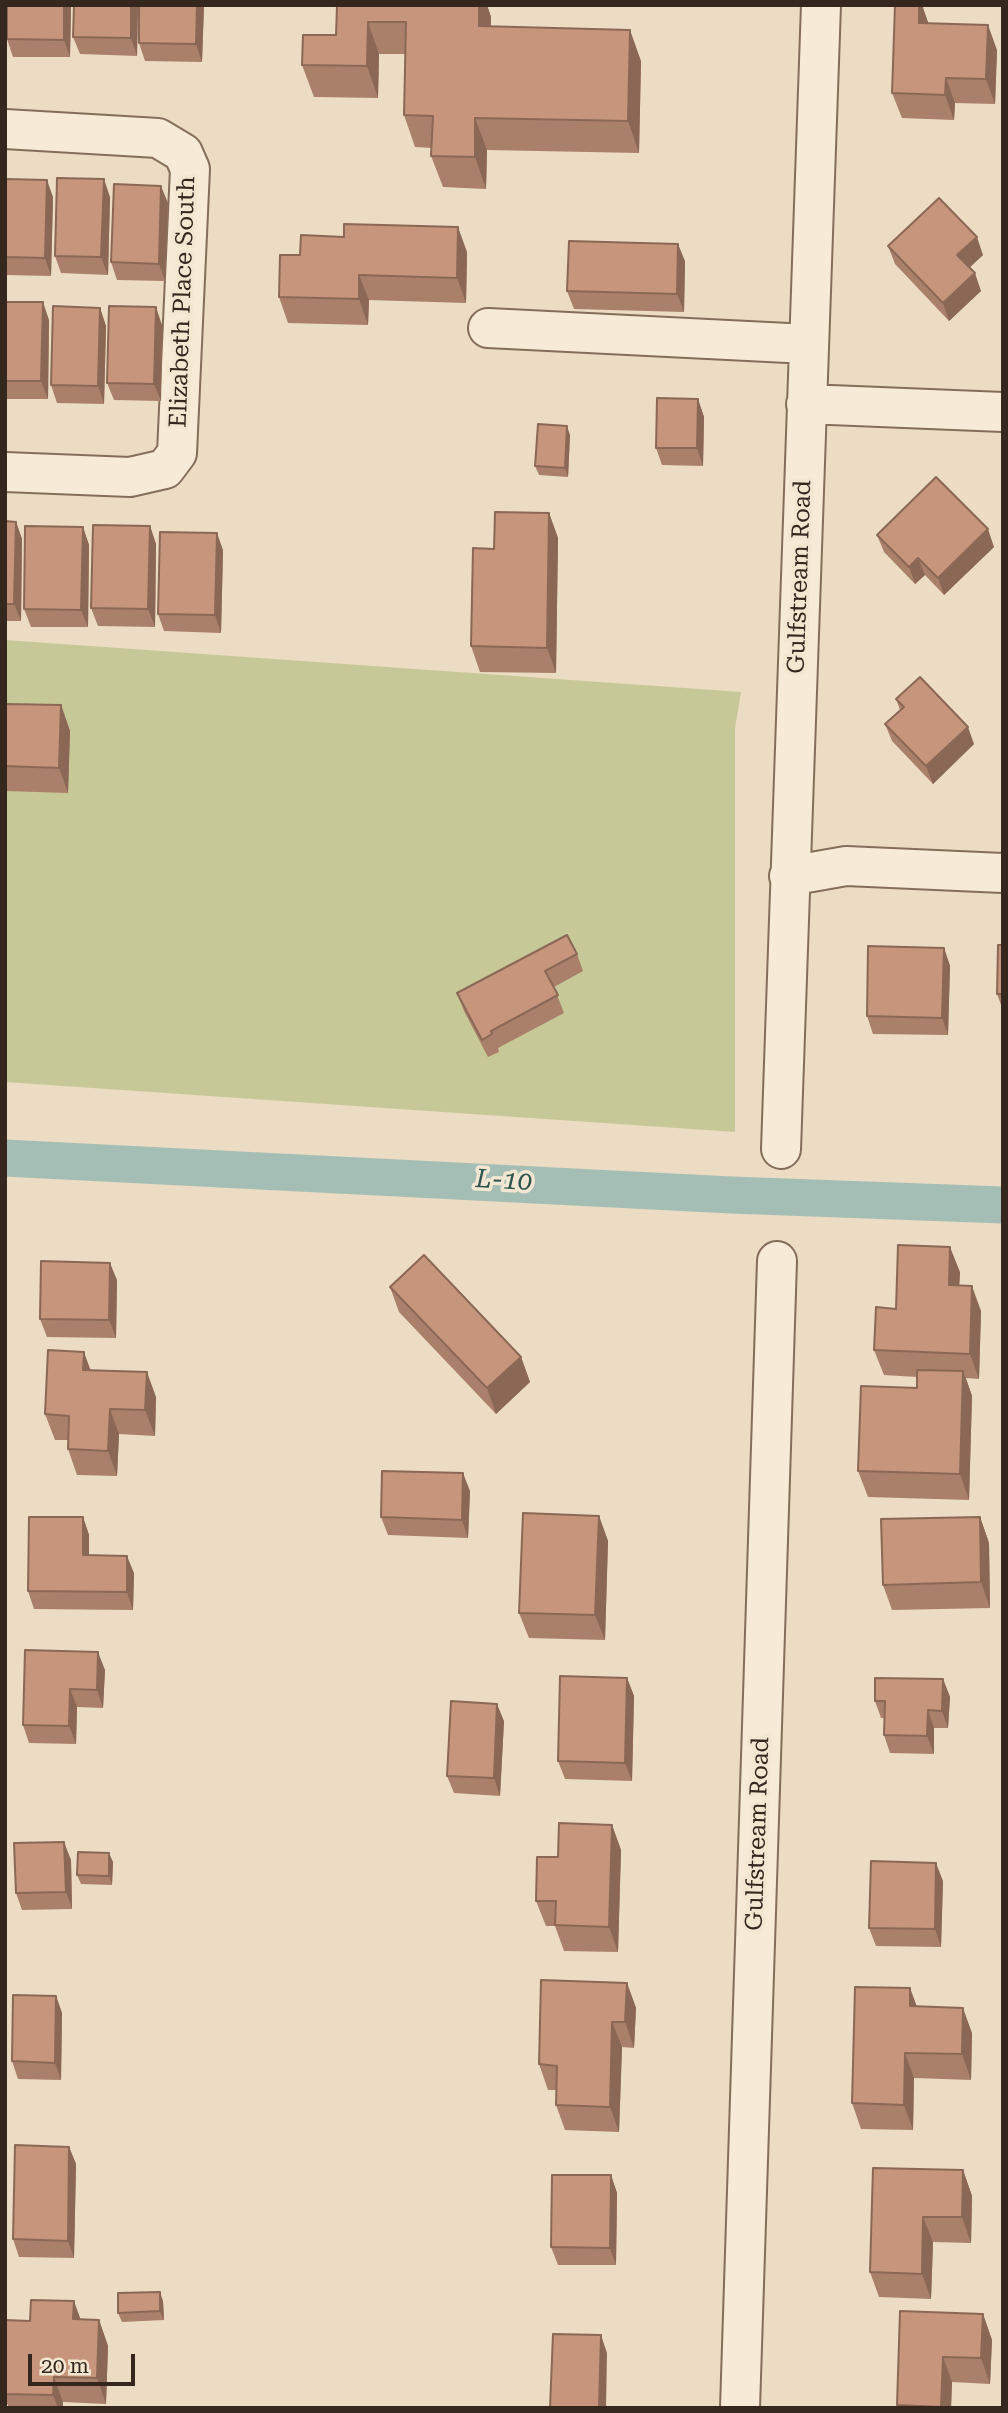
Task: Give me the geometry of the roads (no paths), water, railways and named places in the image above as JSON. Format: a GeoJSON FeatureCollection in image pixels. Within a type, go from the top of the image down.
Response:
{"type":"FeatureCollection","features":[{"type":"Feature","properties":{"kind":"street","name":"Gulfstream Road"},"geometry":{"type":"LineString","coordinates":[[780,1149],[821,5]]}},
{"type":"Feature","properties":{"kind":"street","name":"Elizabeth Place South"},"geometry":{"type":"LineString","coordinates":[[5,129],[158,138],[183,153],[190,169],[177,453],[165,469],[130,477],[5,471]]}},
{"type":"Feature","properties":{"kind":"street"},"geometry":{"type":"LineString","coordinates":[[488,328],[808,344]]}},
{"type":"Feature","properties":{"kind":"street"},"geometry":{"type":"LineString","coordinates":[[806,404],[1003,412]]}},
{"type":"Feature","properties":{"kind":"street"},"geometry":{"type":"LineString","coordinates":[[789,876],[846,866],[1003,873]]}},
{"type":"Feature","properties":{"kind":"street","name":"Gulfstream Road"},"geometry":{"type":"LineString","coordinates":[[740,2408],[777,1261]]}},
{"type":"Feature","properties":{"kind":"waterway","name":"L-10"},"geometry":{"type":"LineString","coordinates":[[5,1158],[731,1195],[1003,1205]]}}]}
